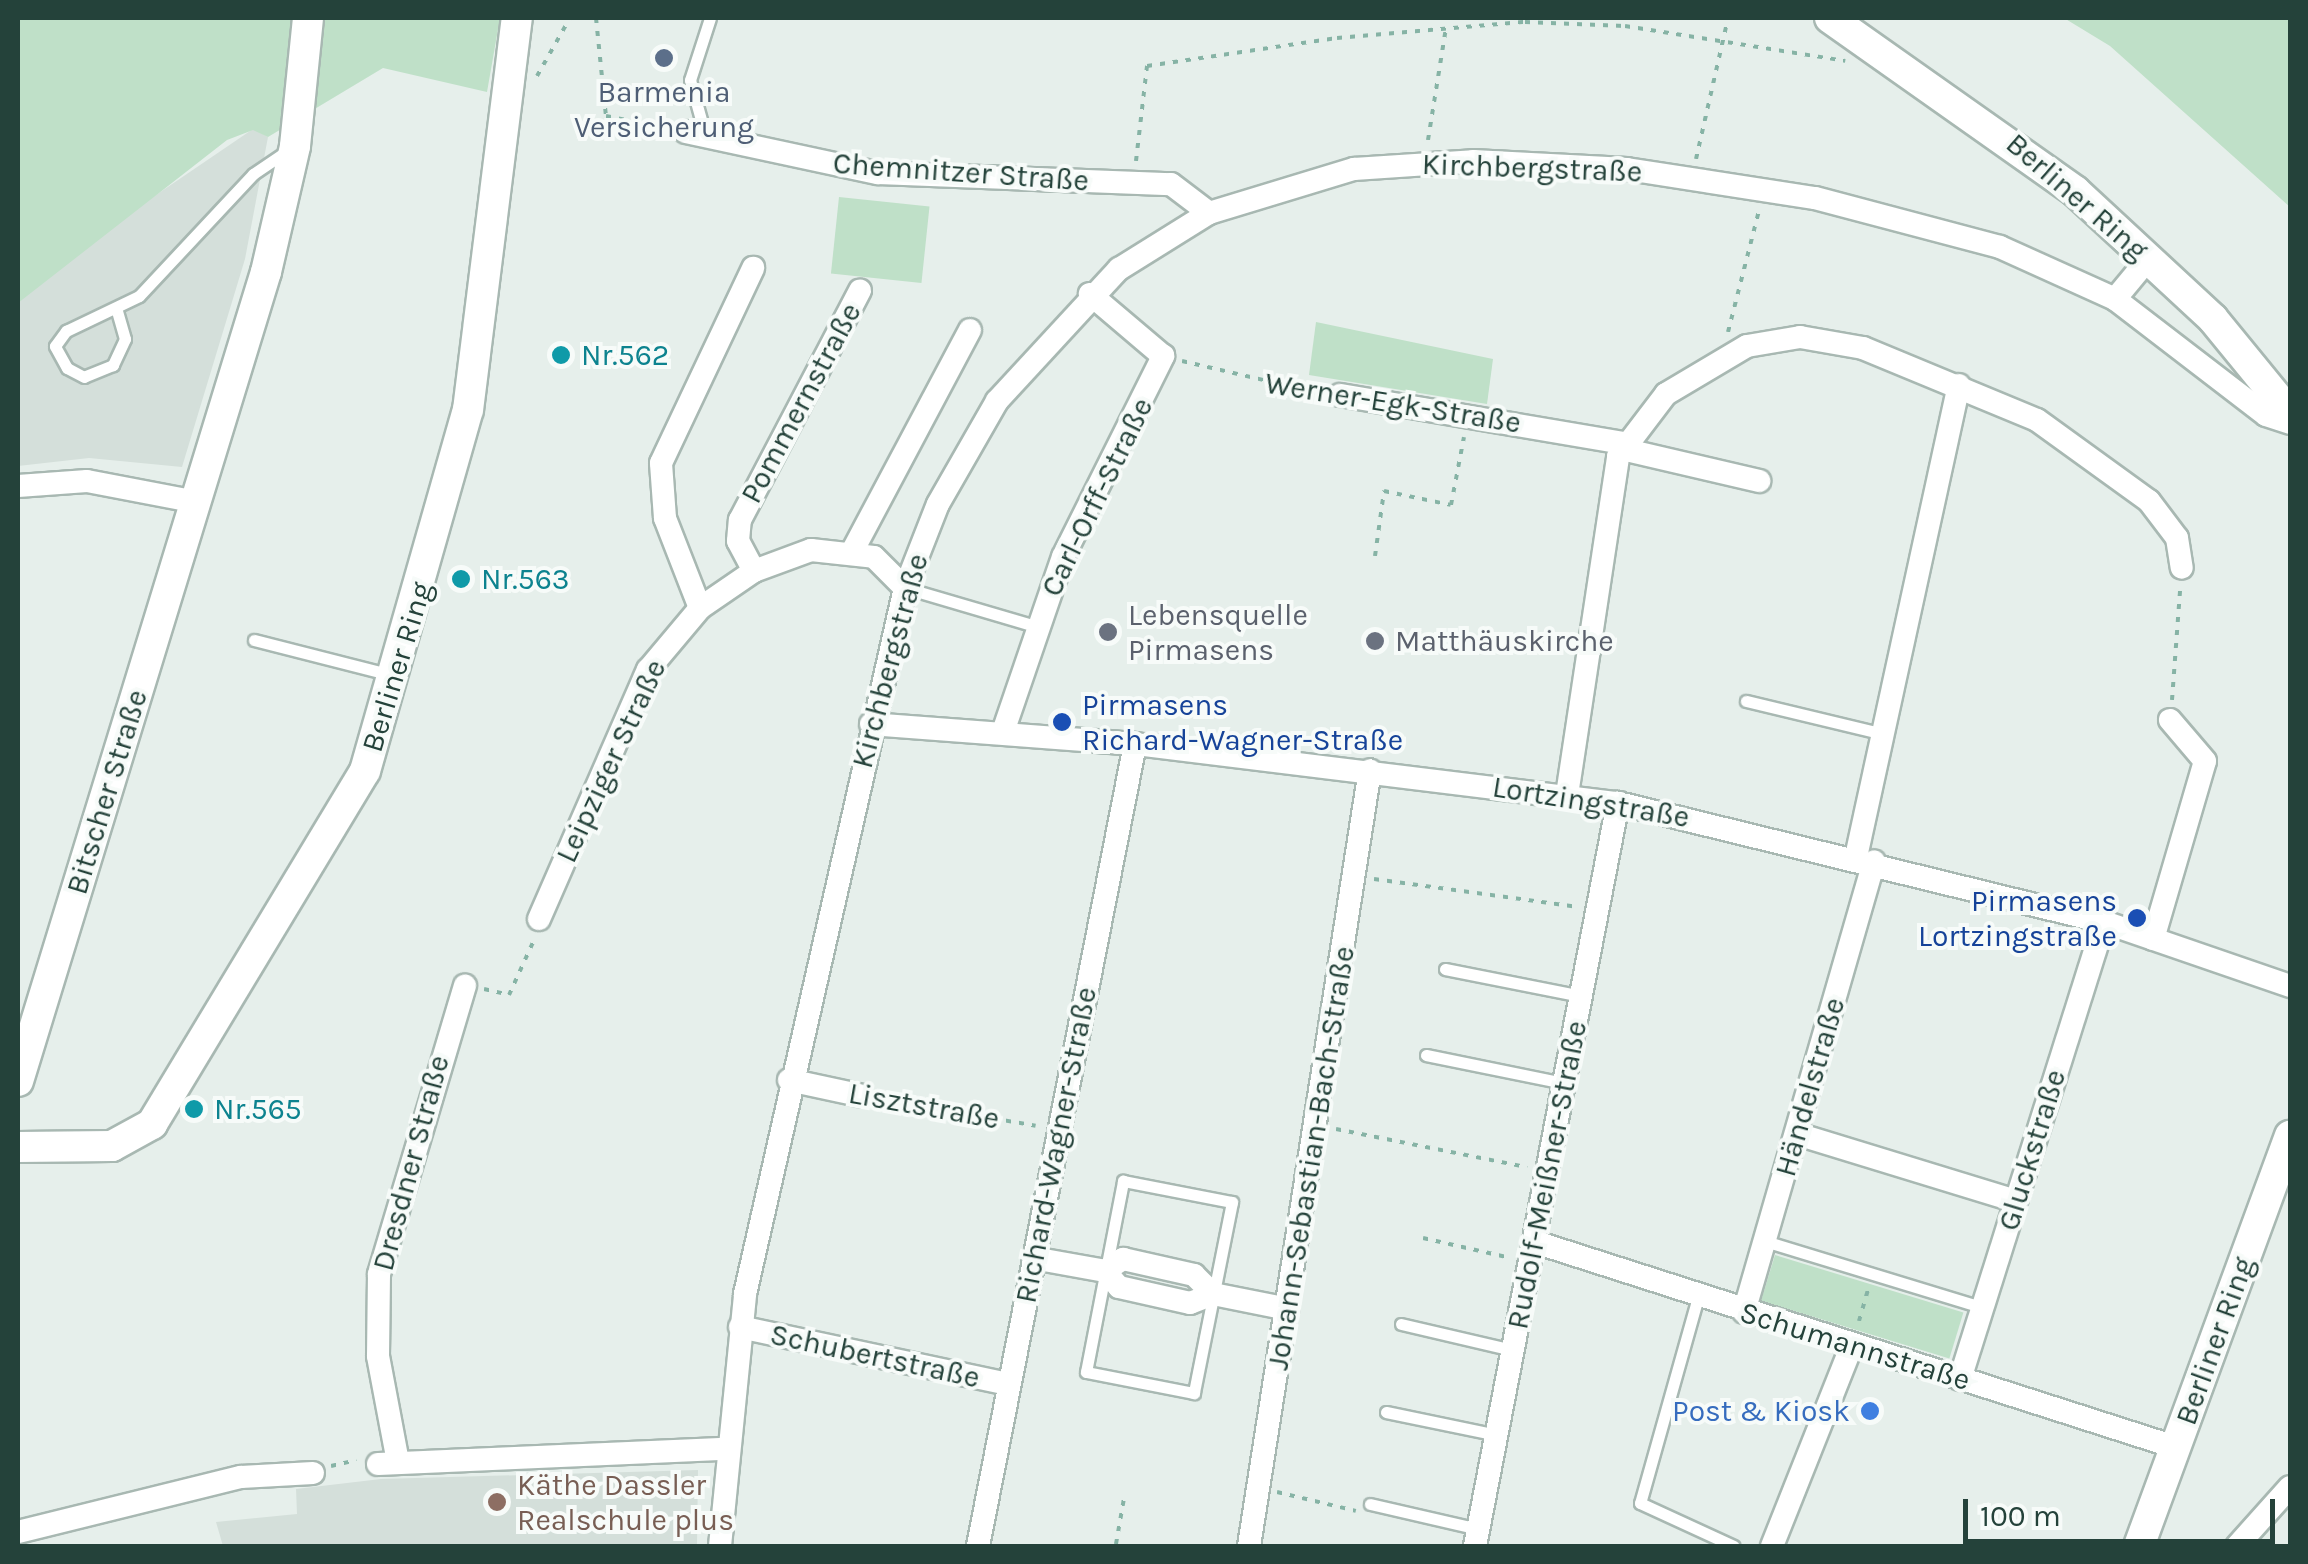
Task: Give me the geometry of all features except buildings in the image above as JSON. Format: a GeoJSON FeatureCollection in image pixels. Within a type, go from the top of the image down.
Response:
{"type":"FeatureCollection","features":[{"type":"Feature","properties":{"kind":"street","name":"Bitscher Straße"},"geometry":{"type":"LineString","coordinates":[[18,1081],[197,502],[295,146],[308,18]]}},
{"type":"Feature","properties":{"kind":"street","name":"Berliner Ring"},"geometry":{"type":"LineString","coordinates":[[18,1147],[112,1146],[164,1110],[336,830],[396,676],[468,410],[517,18]]}},
{"type":"Feature","properties":{"kind":"street","name":"Berliner Ring"},"geometry":{"type":"LineString","coordinates":[[1830,18],[1883,49],[2002,132],[2149,258],[2243,350],[2290,413]]}},
{"type":"Feature","properties":{"kind":"street","name":"Chemnitzer Straße"},"geometry":{"type":"LineString","coordinates":[[696,133],[878,173],[1134,182],[1187,190],[1209,213]]}},
{"type":"Feature","properties":{"kind":"street","name":"Kirchbergstraße"},"geometry":{"type":"LineString","coordinates":[[720,1546],[740,1327],[788,1080],[905,588],[938,504],[997,401],[1090,294],[1209,213],[1314,177],[1424,163],[1571,164],[1764,190],[2000,247],[2116,299],[2266,415],[2290,423]]}},
{"type":"Feature","properties":{"kind":"street"},"geometry":{"type":"LineString","coordinates":[[2116,299],[2149,258]]}},
{"type":"Feature","properties":{"kind":"street"},"geometry":{"type":"LineString","coordinates":[[700,608],[674,550],[661,463],[754,268]]}},
{"type":"Feature","properties":{"kind":"street","name":"Pommernstraße"},"geometry":{"type":"LineString","coordinates":[[754,571],[738,540],[740,520],[860,290]]}},
{"type":"Feature","properties":{"kind":"street"},"geometry":{"type":"LineString","coordinates":[[1090,294],[1163,356]]}},
{"type":"Feature","properties":{"kind":"street"},"geometry":{"type":"LineString","coordinates":[[905,588],[853,550],[970,330]]}},
{"type":"Feature","properties":{"kind":"street"},"geometry":{"type":"LineString","coordinates":[[1568,794],[1623,446],[1666,394],[1722,356],[1771,340],[1828,340],[1959,385],[2036,420],[2127,483],[2166,519],[2182,568]]}},
{"type":"Feature","properties":{"kind":"street","name":"Carl-Orff-Straße"},"geometry":{"type":"LineString","coordinates":[[1004,732],[1036,626],[1163,356]]}},
{"type":"Feature","properties":{"kind":"street","name":"Händelstraße"},"geometry":{"type":"LineString","coordinates":[[1744,1312],[1796,1134],[1865,859],[1883,734],[1959,385]]}},
{"type":"Feature","properties":{"kind":"street","name":"Werner-Egk-Straße"},"geometry":{"type":"LineString","coordinates":[[1340,395],[1469,413],[1623,446],[1759,481]]}},
{"type":"Feature","properties":{"kind":"street"},"geometry":{"type":"LineString","coordinates":[[18,486],[88,481],[197,502]]}},
{"type":"Feature","properties":{"kind":"street","name":"Leipziger Straße"},"geometry":{"type":"LineString","coordinates":[[540,919],[648,670],[700,608],[754,571],[811,550],[853,550]]}},
{"type":"Feature","properties":{"kind":"street"},"geometry":{"type":"LineString","coordinates":[[2154,938],[2205,761],[2170,720]]}},
{"type":"Feature","properties":{"kind":"street","name":"Lortzingstraße"},"geometry":{"type":"LineString","coordinates":[[870,724],[1135,744],[1618,803],[1865,859],[2104,922],[2290,986]]}},
{"type":"Feature","properties":{"kind":"street","name":"Richard-Wagner-Straße"},"geometry":{"type":"LineString","coordinates":[[978,1546],[1135,744]]}},
{"type":"Feature","properties":{"kind":"street","name":"Johann-Sebastian-Bach-Straße"},"geometry":{"type":"LineString","coordinates":[[1248,1546],[1320,1126],[1370,770]]}},
{"type":"Feature","properties":{"kind":"street","name":"Rudolf-Meißner-Straße"},"geometry":{"type":"LineString","coordinates":[[1476,1538],[1618,803]]}},
{"type":"Feature","properties":{"kind":"street","name":"Gluckstraße"},"geometry":{"type":"LineString","coordinates":[[1960,1379],[2104,922]]}},
{"type":"Feature","properties":{"kind":"street","name":"Dresdner Straße"},"geometry":{"type":"LineString","coordinates":[[378,1462],[379,1274],[465,986]]}},
{"type":"Feature","properties":{"kind":"street","name":"Lisztstraße"},"geometry":{"type":"LineString","coordinates":[[788,1080],[859,1094]]}},
{"type":"Feature","properties":{"kind":"street"},"geometry":{"type":"LineString","coordinates":[[1796,1134],[2016,1201]]}},
{"type":"Feature","properties":{"kind":"street","name":"Berliner Ring"},"geometry":{"type":"LineString","coordinates":[[2138,1546],[2290,1136]]}},
{"type":"Feature","properties":{"kind":"street","name":"Schumannstraße"},"geometry":{"type":"LineString","coordinates":[[1533,1252],[1698,1297],[2176,1447]]}},
{"type":"Feature","properties":{"kind":"street"},"geometry":{"type":"LineString","coordinates":[[1033,1258],[1105,1271],[1119,1287],[1190,1304],[1213,1294],[1288,1308]]}},
{"type":"Feature","properties":{"kind":"street","name":"Schubertstraße"},"geometry":{"type":"LineString","coordinates":[[740,1327],[1009,1384]]}},
{"type":"Feature","properties":{"kind":"street"},"geometry":{"type":"LineString","coordinates":[[1772,1546],[1852,1345]]}},
{"type":"Feature","properties":{"kind":"street"},"geometry":{"type":"LineString","coordinates":[[378,1462],[726,1449]]}},
{"type":"Feature","properties":{"kind":"street"},"geometry":{"type":"LineString","coordinates":[[18,1532],[241,1477],[312,1473]]}},
{"type":"Feature","properties":{"kind":"street"},"geometry":{"type":"LineString","coordinates":[[2237,1546],[2290,1487]]}},
{"type":"Feature","properties":{"kind":"lane"},"geometry":{"type":"LineString","coordinates":[[696,133],[690,80],[710,18]]}},
{"type":"Feature","properties":{"kind":"lane"},"geometry":{"type":"LineString","coordinates":[[117,310],[125,339],[113,365],[84,377],[67,368],[55,346],[66,331],[117,310],[165,274],[253,174],[295,146]]}},
{"type":"Feature","properties":{"kind":"lane"},"geometry":{"type":"LineString","coordinates":[[905,588],[1036,626]]}},
{"type":"Feature","properties":{"kind":"lane"},"geometry":{"type":"LineString","coordinates":[[254,640],[396,676]]}},
{"type":"Feature","properties":{"kind":"lane"},"geometry":{"type":"LineString","coordinates":[[1746,701],[1883,734]]}},
{"type":"Feature","properties":{"kind":"lane"},"geometry":{"type":"LineString","coordinates":[[1444,968],[1580,996]]}},
{"type":"Feature","properties":{"kind":"lane"},"geometry":{"type":"LineString","coordinates":[[1426,1056],[1564,1084]]}},
{"type":"Feature","properties":{"kind":"lane"},"geometry":{"type":"LineString","coordinates":[[1123,1180],[1232,1202],[1194,1393],[1086,1372],[1105,1271],[1123,1180]]}},
{"type":"Feature","properties":{"kind":"lane"},"geometry":{"type":"LineString","coordinates":[[1766,1241],[1984,1308]]}},
{"type":"Feature","properties":{"kind":"lane"},"geometry":{"type":"LineString","coordinates":[[1698,1297],[1640,1503],[1734,1546]]}},
{"type":"Feature","properties":{"kind":"lane"},"geometry":{"type":"LineString","coordinates":[[1401,1324],[1513,1350]]}},
{"type":"Feature","properties":{"kind":"lane"},"geometry":{"type":"LineString","coordinates":[[1386,1412],[1497,1434]]}},
{"type":"Feature","properties":{"kind":"lane"},"geometry":{"type":"LineString","coordinates":[[1370,1504],[1476,1538]]}},
{"type":"Feature","properties":{"kind":"path"},"geometry":{"type":"LineString","coordinates":[[532,83],[570,18]]}},
{"type":"Feature","properties":{"kind":"path"},"geometry":{"type":"LineString","coordinates":[[596,18],[606,116],[696,133]]}},
{"type":"Feature","properties":{"kind":"path"},"geometry":{"type":"LineString","coordinates":[[1692,178],[1728,18]]}},
{"type":"Feature","properties":{"kind":"path"},"geometry":{"type":"LineString","coordinates":[[1134,182],[1147,66],[1446,27],[1592,25],[1724,37],[1865,66],[1883,49]]}},
{"type":"Feature","properties":{"kind":"path"},"geometry":{"type":"LineString","coordinates":[[1424,163],[1446,27]]}},
{"type":"Feature","properties":{"kind":"path"},"geometry":{"type":"LineString","coordinates":[[1722,356],[1764,190]]}},
{"type":"Feature","properties":{"kind":"path","name":"Werner-Egk-Straße"},"geometry":{"type":"LineString","coordinates":[[1163,356],[1340,395]]}},
{"type":"Feature","properties":{"kind":"path"},"geometry":{"type":"LineString","coordinates":[[1375,556],[1384,491],[1451,505],[1469,413]]}},
{"type":"Feature","properties":{"kind":"path"},"geometry":{"type":"LineString","coordinates":[[2170,720],[2182,568]]}},
{"type":"Feature","properties":{"kind":"path"},"geometry":{"type":"LineString","coordinates":[[1355,877],[1598,909]]}},
{"type":"Feature","properties":{"kind":"path"},"geometry":{"type":"LineString","coordinates":[[465,986],[509,996],[540,919]]}},
{"type":"Feature","properties":{"kind":"path","name":"Lisztstraße"},"geometry":{"type":"LineString","coordinates":[[859,1094],[1059,1129]]}},
{"type":"Feature","properties":{"kind":"path"},"geometry":{"type":"LineString","coordinates":[[1320,1126],[1547,1171]]}},
{"type":"Feature","properties":{"kind":"path"},"geometry":{"type":"LineString","coordinates":[[1422,1238],[1533,1252]]}},
{"type":"Feature","properties":{"kind":"path"},"geometry":{"type":"LineString","coordinates":[[1852,1345],[1872,1274]]}},
{"type":"Feature","properties":{"kind":"path"},"geometry":{"type":"LineString","coordinates":[[338,1463],[378,1462]]}},
{"type":"Feature","properties":{"kind":"path"},"geometry":{"type":"LineString","coordinates":[[1258,1488],[1358,1512],[1370,1504]]}},
{"type":"Feature","properties":{"kind":"path"},"geometry":{"type":"LineString","coordinates":[[1124,1498],[1116,1545],[1129,1546]]}},
{"type":"Feature","properties":{"kind":"shaded area"},"geometry":{"type":"Polygon","coordinates":[[[253,129],[268,137],[245,259],[182,467],[89,458],[18,466],[18,303],[78,248],[253,129]]]}},
{"type":"Feature","properties":{"kind":"shaded area","name":"Käthe Dassler Realschule plus"},"geometry":{"type":"Polygon","coordinates":[[[698,1470],[697,1546],[223,1546],[216,1522],[297,1514],[296,1489],[381,1479],[698,1470]]]}},
{"type":"Feature","properties":{"kind":"green space"},"geometry":{"type":"Polygon","coordinates":[[[18,18],[500,18],[487,92],[383,68],[268,137],[253,130],[227,140],[18,303],[18,18]]]}},
{"type":"Feature","properties":{"kind":"green space"},"geometry":{"type":"Polygon","coordinates":[[[2064,18],[2290,18],[2290,207],[2110,46],[2064,18]]]}},
{"type":"Feature","properties":{"kind":"green space"},"geometry":{"type":"Polygon","coordinates":[[[839,197],[930,207],[921,283],[831,274],[839,197]]]}},
{"type":"Feature","properties":{"kind":"green space"},"geometry":{"type":"Polygon","coordinates":[[[1316,322],[1493,359],[1487,404],[1309,375],[1316,322]]]}},
{"type":"Feature","properties":{"kind":"green space"},"geometry":{"type":"Polygon","coordinates":[[[1775,1255],[1963,1313],[1949,1358],[1761,1301],[1775,1255]]]}},
{"type":"Feature","properties":{"kind":"place","name":"Barmenia Versicherung"},"geometry":{"type":"Point","coordinates":[664,58]}},
{"type":"Feature","properties":{"kind":"place","name":"Nr.562"},"geometry":{"type":"Point","coordinates":[561,355]}},
{"type":"Feature","properties":{"kind":"place","name":"Nr.563"},"geometry":{"type":"Point","coordinates":[461,579]}},
{"type":"Feature","properties":{"kind":"place","name":"Lebensquelle Pirmasens"},"geometry":{"type":"Point","coordinates":[1108,632]}},
{"type":"Feature","properties":{"kind":"place","name":"Matthäuskirche"},"geometry":{"type":"Point","coordinates":[1375,641]}},
{"type":"Feature","properties":{"kind":"place","name":"Pirmasens Richard-Wagner-Straße"},"geometry":{"type":"Point","coordinates":[1062,722]}},
{"type":"Feature","properties":{"kind":"place","name":"Pirmasens Lortzingstraße"},"geometry":{"type":"Point","coordinates":[2137,918]}},
{"type":"Feature","properties":{"kind":"place","name":"Nr.565"},"geometry":{"type":"Point","coordinates":[194,1109]}},
{"type":"Feature","properties":{"kind":"place","name":"Post & Kiosk"},"geometry":{"type":"Point","coordinates":[1870,1411]}},
{"type":"Feature","properties":{"kind":"place","name":"Käthe Dassler Realschule plus"},"geometry":{"type":"Point","coordinates":[497,1502]}}]}
